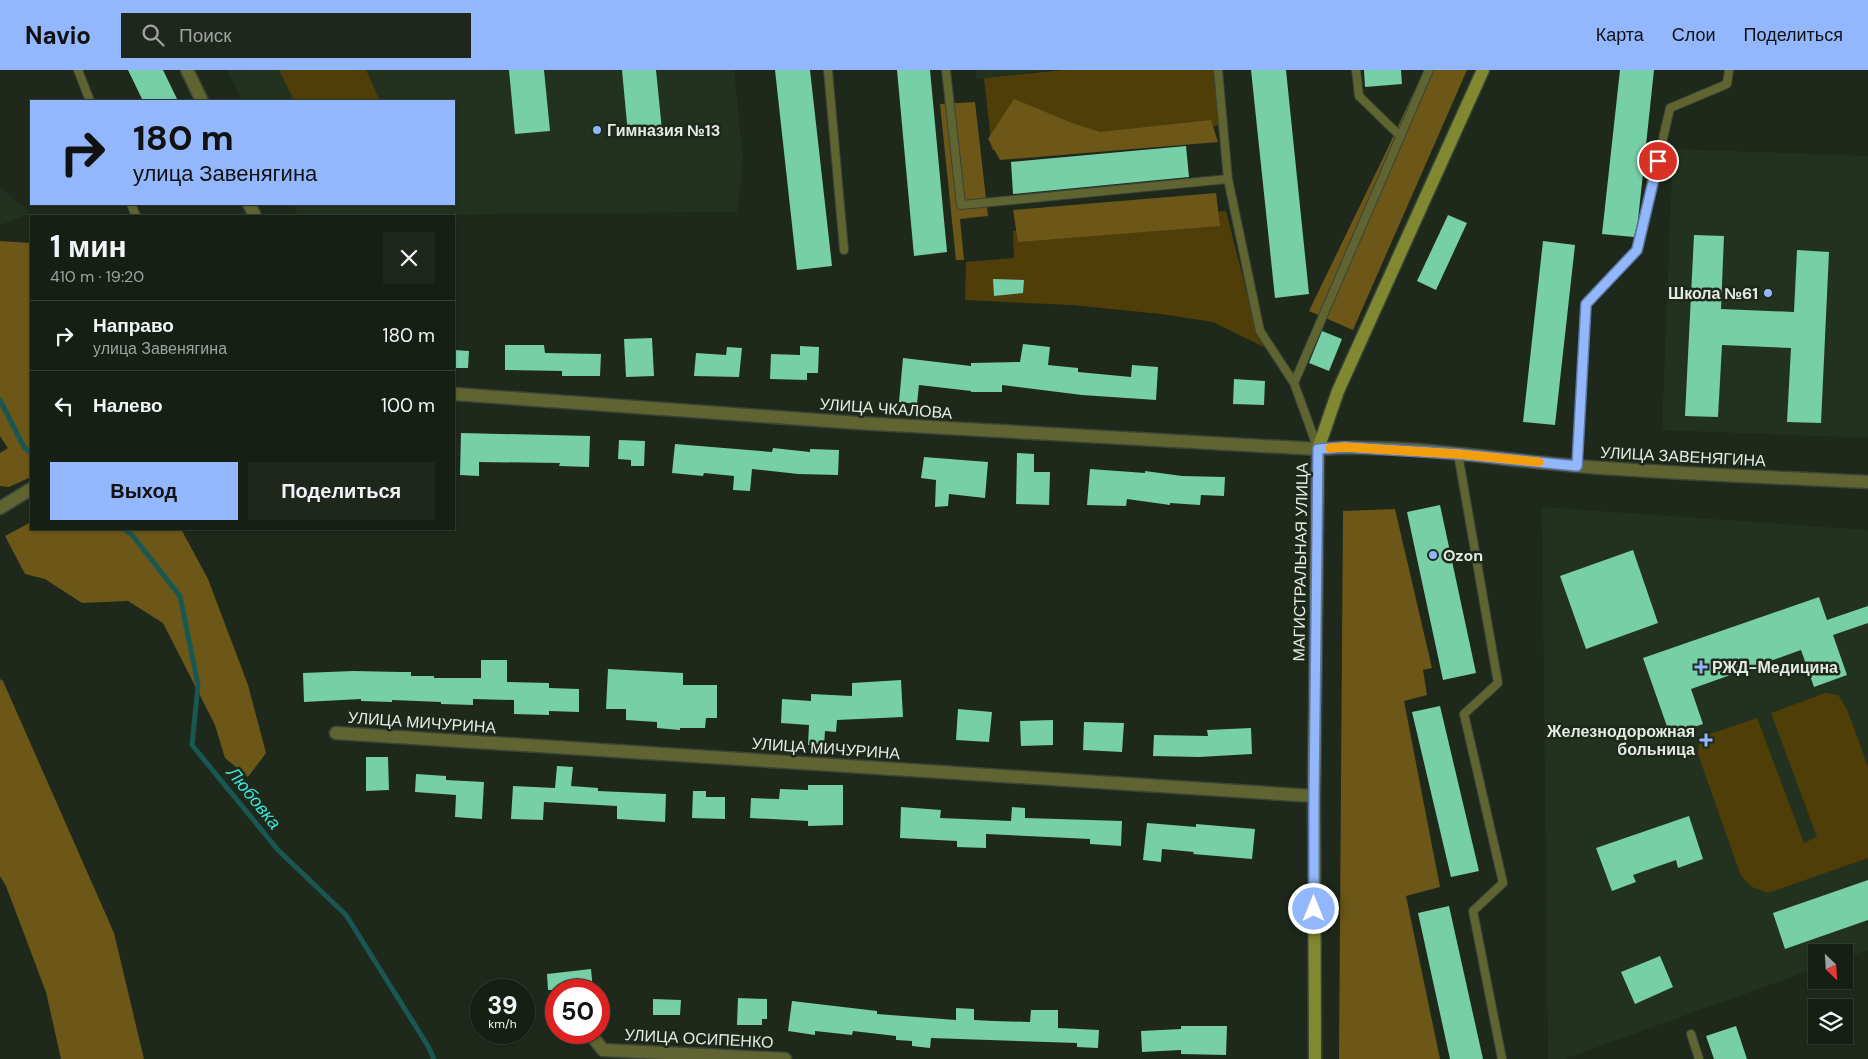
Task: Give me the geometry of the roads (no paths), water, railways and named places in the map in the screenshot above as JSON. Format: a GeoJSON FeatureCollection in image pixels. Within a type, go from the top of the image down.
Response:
{"type":"FeatureCollection","features":[{"type":"Feature","properties":{"kind":"main road","name":"МАГИСТРАЛЬНАЯ УЛИЦА"},"geometry":{"type":"LineString","coordinates":[[1315,1059],[1314,796],[1318,449],[1338,391],[1483,70]]}},
{"type":"Feature","properties":{"kind":"street"},"geometry":{"type":"LineString","coordinates":[[187,70],[202,100]]}},
{"type":"Feature","properties":{"kind":"street","name":"УЛИЦА ЧКАЛОВА"},"geometry":{"type":"LineString","coordinates":[[455,394],[858,423],[1318,449]]}},
{"type":"Feature","properties":{"kind":"street","name":"УЛИЦА ЗАВЕНЯГИНА"},"geometry":{"type":"LineString","coordinates":[[1318,449],[1345,447],[1458,454],[1577,466],[1868,482]]}},
{"type":"Feature","properties":{"kind":"street"},"geometry":{"type":"LineString","coordinates":[[0,508],[30,490]]}},
{"type":"Feature","properties":{"kind":"street","name":"УЛИЦА МИЧУРИНА"},"geometry":{"type":"LineString","coordinates":[[336,733],[1314,796]]}},
{"type":"Feature","properties":{"kind":"street","name":"УЛИЦА ОСИПЕНКО"},"geometry":{"type":"LineString","coordinates":[[598,1044],[603,1050],[785,1059]]}},
{"type":"Feature","properties":{"kind":"lane"},"geometry":{"type":"LineString","coordinates":[[78,70],[90,100]]}},
{"type":"Feature","properties":{"kind":"lane"},"geometry":{"type":"LineString","coordinates":[[828,70],[844,250]]}},
{"type":"Feature","properties":{"kind":"lane"},"geometry":{"type":"LineString","coordinates":[[946,70],[960,205],[1228,179]]}},
{"type":"Feature","properties":{"kind":"lane"},"geometry":{"type":"LineString","coordinates":[[1218,70],[1228,179],[1260,332],[1294,383],[1318,449]]}},
{"type":"Feature","properties":{"kind":"lane"},"geometry":{"type":"LineString","coordinates":[[1356,70],[1359,96],[1400,136]]}},
{"type":"Feature","properties":{"kind":"lane"},"geometry":{"type":"LineString","coordinates":[[1294,383],[1429,70]]}},
{"type":"Feature","properties":{"kind":"lane"},"geometry":{"type":"LineString","coordinates":[[1577,466],[1586,304],[1637,250],[1670,108],[1728,84],[1729,70]]}},
{"type":"Feature","properties":{"kind":"lane"},"geometry":{"type":"LineString","coordinates":[[1458,454],[1498,683],[1464,714],[1503,883],[1473,911],[1502,1059]]}},
{"type":"Feature","properties":{"kind":"lane"},"geometry":{"type":"LineString","coordinates":[[1691,1034],[1699,1059]]}},
{"type":"Feature","properties":{"kind":"waterway","name":"Любовка"},"geometry":{"type":"LineString","coordinates":[[0,400],[24,447],[30,452]]}},
{"type":"Feature","properties":{"kind":"waterway","name":"Любовка"},"geometry":{"type":"LineString","coordinates":[[125,530],[132,535],[180,596],[198,685],[192,745],[278,850],[346,915],[428,1046],[434,1059]]}},
{"type":"Feature","properties":{"kind":"place","name":"Гимназия №13"},"geometry":{"type":"Point","coordinates":[597,130]}},
{"type":"Feature","properties":{"kind":"place","name":"Школа №61"},"geometry":{"type":"Point","coordinates":[1768,293]}},
{"type":"Feature","properties":{"kind":"place","name":"Ozon"},"geometry":{"type":"Point","coordinates":[1433,555]}},
{"type":"Feature","properties":{"kind":"place","name":"РЖД-Медицина"},"geometry":{"type":"Point","coordinates":[1701,667]}},
{"type":"Feature","properties":{"kind":"place","name":"Железнодорожная больница"},"geometry":{"type":"Point","coordinates":[1706,740]}}]}
